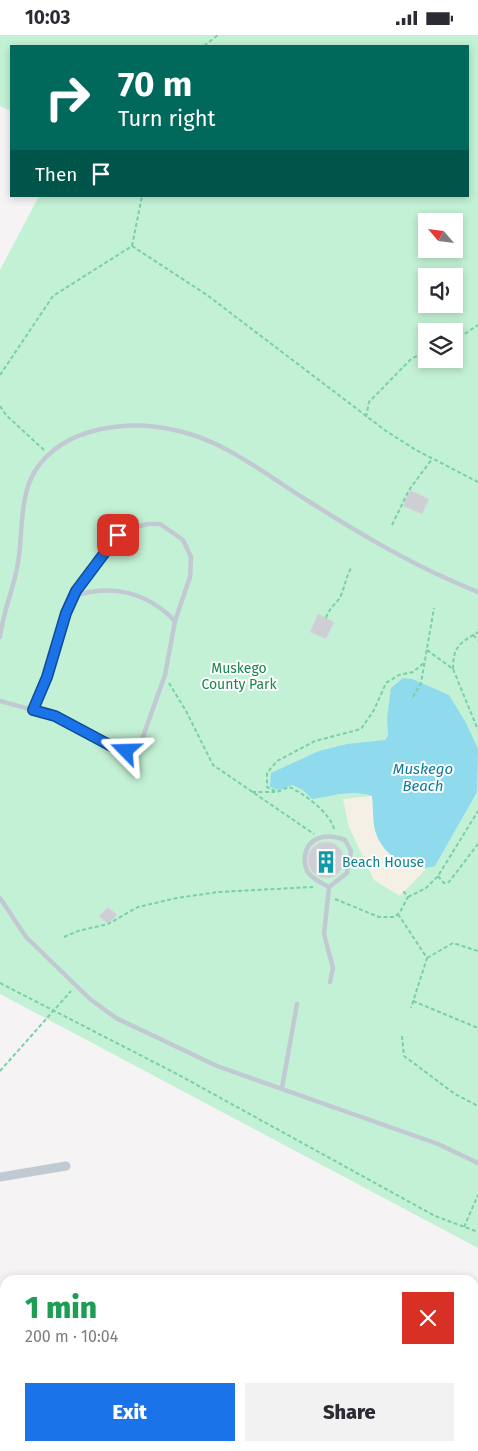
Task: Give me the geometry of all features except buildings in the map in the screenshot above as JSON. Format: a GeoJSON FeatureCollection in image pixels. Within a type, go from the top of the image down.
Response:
{"type":"FeatureCollection","features":[{"type":"Feature","properties":{"kind":"street"},"geometry":{"type":"LineString","coordinates":[[0,1177],[66,1166]]}},
{"type":"Feature","properties":{"kind":"lane"},"geometry":{"type":"LineString","coordinates":[[0,637],[18,565],[26,493],[35,471],[63,444],[83,435],[112,427],[149,425],[180,431],[210,442],[252,464],[306,500],[439,577],[478,592]]}},
{"type":"Feature","properties":{"kind":"lane"},"geometry":{"type":"LineString","coordinates":[[0,701],[33,710],[55,716],[115,748],[126,751],[140,745],[165,675],[175,621],[190,577],[191,557],[183,540],[160,524],[148,524],[124,530],[118,535],[94,565],[74,596],[66,613],[47,677],[33,710]]}},
{"type":"Feature","properties":{"kind":"lane"},"geometry":{"type":"LineString","coordinates":[[74,596],[89,591],[108,589],[132,594],[160,607],[175,621]]}},
{"type":"Feature","properties":{"kind":"lane"},"geometry":{"type":"LineString","coordinates":[[329,887],[314,879],[308,871],[304,861],[308,843],[320,838],[335,837],[345,839],[351,851],[347,873],[329,887],[324,934],[333,968],[330,982]]}},
{"type":"Feature","properties":{"kind":"lane"},"geometry":{"type":"LineString","coordinates":[[0,898],[26,937],[76,986],[116,1018],[217,1066],[438,1144],[478,1163]]}},
{"type":"Feature","properties":{"kind":"lane"},"geometry":{"type":"LineString","coordinates":[[282,1088],[297,1004]]}},
{"type":"Feature","properties":{"kind":"path"},"geometry":{"type":"LineString","coordinates":[[205,45],[218,35]]}},
{"type":"Feature","properties":{"kind":"path"},"geometry":{"type":"LineString","coordinates":[[0,375],[53,295],[132,247],[142,197]]}},
{"type":"Feature","properties":{"kind":"path"},"geometry":{"type":"LineString","coordinates":[[132,247],[207,295],[366,417],[432,459],[478,482]]}},
{"type":"Feature","properties":{"kind":"path"},"geometry":{"type":"LineString","coordinates":[[463,335],[478,325]]}},
{"type":"Feature","properties":{"kind":"path"},"geometry":{"type":"LineString","coordinates":[[366,417],[369,401],[412,358],[418,356]]}},
{"type":"Feature","properties":{"kind":"path"},"geometry":{"type":"LineString","coordinates":[[0,406],[6,415],[50,455]]}},
{"type":"Feature","properties":{"kind":"path"},"geometry":{"type":"LineString","coordinates":[[392,525],[409,490],[432,459]]}},
{"type":"Feature","properties":{"kind":"path"},"geometry":{"type":"LineString","coordinates":[[326,618],[330,607],[341,595],[344,582],[351,568]]}},
{"type":"Feature","properties":{"kind":"path"},"geometry":{"type":"LineString","coordinates":[[413,697],[420,683],[434,609]]}},
{"type":"Feature","properties":{"kind":"path"},"geometry":{"type":"LineString","coordinates":[[478,632],[459,644],[453,656],[453,669],[478,730]]}},
{"type":"Feature","properties":{"kind":"path"},"geometry":{"type":"LineString","coordinates":[[473,635],[478,640]]}},
{"type":"Feature","properties":{"kind":"path"},"geometry":{"type":"LineString","coordinates":[[427,650],[453,669]]}},
{"type":"Feature","properties":{"kind":"path"},"geometry":{"type":"LineString","coordinates":[[277,792],[267,787],[266,783],[267,773],[277,761],[315,741],[360,729],[374,710],[386,683],[399,675],[413,673],[425,661]]}},
{"type":"Feature","properties":{"kind":"path"},"geometry":{"type":"LineString","coordinates":[[165,675],[186,711],[213,765],[251,792],[291,816],[320,838]]}},
{"type":"Feature","properties":{"kind":"path"},"geometry":{"type":"LineString","coordinates":[[251,792],[277,792],[289,787],[303,792],[333,821],[335,837]]}},
{"type":"Feature","properties":{"kind":"path"},"geometry":{"type":"LineString","coordinates":[[328,897],[379,917],[395,917],[408,897],[426,888],[438,876],[478,811]]}},
{"type":"Feature","properties":{"kind":"path"},"geometry":{"type":"LineString","coordinates":[[438,876],[444,883],[449,882],[478,844]]}},
{"type":"Feature","properties":{"kind":"path"},"geometry":{"type":"LineString","coordinates":[[64,937],[78,931],[108,924],[138,907],[177,898],[265,888],[329,887]]}},
{"type":"Feature","properties":{"kind":"path"},"geometry":{"type":"LineString","coordinates":[[403,891],[408,897]]}},
{"type":"Feature","properties":{"kind":"path"},"geometry":{"type":"LineString","coordinates":[[398,914],[426,958]]}},
{"type":"Feature","properties":{"kind":"path"},"geometry":{"type":"LineString","coordinates":[[411,1008],[426,958],[453,943],[478,951]]}},
{"type":"Feature","properties":{"kind":"path"},"geometry":{"type":"LineString","coordinates":[[0,983],[177,1074],[435,1216],[478,1232]]}},
{"type":"Feature","properties":{"kind":"path"},"geometry":{"type":"LineString","coordinates":[[0,1071],[76,986]]}},
{"type":"Feature","properties":{"kind":"path"},"geometry":{"type":"LineString","coordinates":[[413,1001],[478,1028]]}},
{"type":"Feature","properties":{"kind":"path"},"geometry":{"type":"LineString","coordinates":[[402,1037],[404,1056],[456,1094],[478,1106]]}},
{"type":"Feature","properties":{"kind":"path"},"geometry":{"type":"LineString","coordinates":[[464,1227],[478,1195]]}},
{"type":"Feature","properties":{"kind":"green space","name":"Muskego County Park"},"geometry":{"type":"Polygon","coordinates":[[[0,35],[478,35],[478,1248],[0,994],[0,270],[38,197],[469,197],[469,45],[10,45],[10,111],[0,106],[0,35]]]}},
{"type":"Feature","properties":{"kind":"sand"},"geometry":{"type":"Polygon","coordinates":[[[372,796],[374,827],[381,842],[398,858],[426,869],[400,896],[374,880],[349,827],[343,799],[372,796]]]}},
{"type":"Feature","properties":{"kind":"water","name":"Muskego Beach"},"geometry":{"type":"Polygon","coordinates":[[[403,678],[412,679],[449,695],[466,723],[478,749],[477,792],[435,866],[426,868],[401,862],[393,857],[381,844],[374,827],[372,796],[350,793],[312,799],[303,790],[292,785],[279,790],[270,787],[271,773],[319,751],[347,744],[385,740],[388,736],[387,718],[391,688],[403,678]]]}},
{"type":"Feature","properties":{"kind":"place","name":"Beach House"},"geometry":{"type":"Point","coordinates":[326,862]}},
{"type":"Feature","properties":{"kind":"route"},"geometry":{"type":"LineString","coordinates":[[118,535],[76,591],[58,636],[47,677],[33,710],[55,716],[115,748],[126,751]]}}]}
